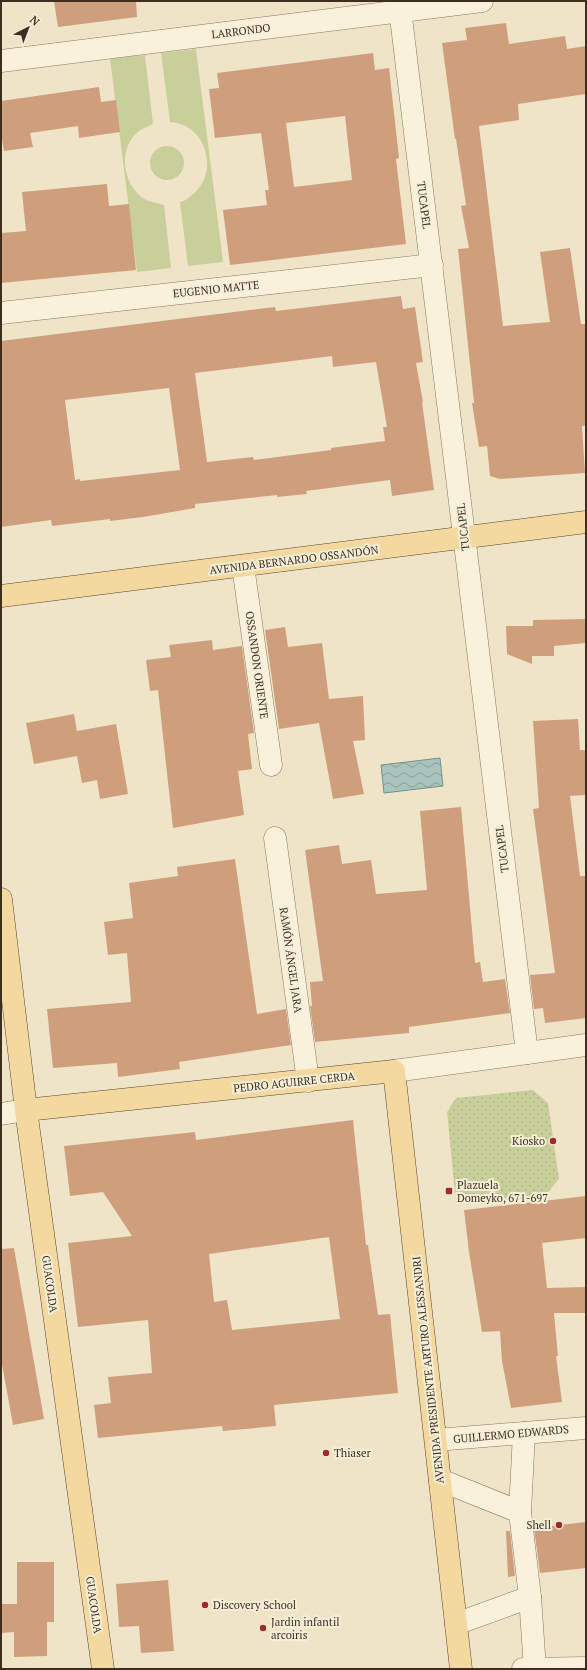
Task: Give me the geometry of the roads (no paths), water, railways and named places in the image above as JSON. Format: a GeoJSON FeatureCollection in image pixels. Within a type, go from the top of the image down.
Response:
{"type":"FeatureCollection","features":[{"type":"Feature","properties":{"kind":"main road","name":"AVENIDA BERNARDO OSSANDÓN"},"geometry":{"type":"LineString","coordinates":[[1,596],[586,522]]}},
{"type":"Feature","properties":{"kind":"main road","name":"GUACOLDA"},"geometry":{"type":"LineString","coordinates":[[1,899],[26,1110],[103,1669]]}},
{"type":"Feature","properties":{"kind":"main road","name":"PEDRO AGUIRRE CERDA"},"geometry":{"type":"LineString","coordinates":[[26,1110],[394,1071]]}},
{"type":"Feature","properties":{"kind":"main road","name":"AVENIDA PRESIDENTE ARTURO ALESSANDRI"},"geometry":{"type":"LineString","coordinates":[[394,1071],[461,1669]]}},
{"type":"Feature","properties":{"kind":"street","name":"LARRONDO"},"geometry":{"type":"LineString","coordinates":[[1,61],[400,6],[482,1]]}},
{"type":"Feature","properties":{"kind":"street","name":"TUCAPEL"},"geometry":{"type":"LineString","coordinates":[[400,6],[527,1053]]}},
{"type":"Feature","properties":{"kind":"street","name":"EUGENIO MATTE"},"geometry":{"type":"LineString","coordinates":[[1,313],[432,266]]}},
{"type":"Feature","properties":{"kind":"street","name":"OSSANDON ORIENTE"},"geometry":{"type":"LineString","coordinates":[[243,566],[271,765]]}},
{"type":"Feature","properties":{"kind":"street","name":"RAMÓN ÁNGEL JARA"},"geometry":{"type":"LineString","coordinates":[[275,838],[308,1081]]}},
{"type":"Feature","properties":{"kind":"street","name":"PEDRO AGUIRRE CERDA"},"geometry":{"type":"LineString","coordinates":[[394,1071],[586,1046]]}},
{"type":"Feature","properties":{"kind":"street","name":"PEDRO AGUIRRE CERDA"},"geometry":{"type":"LineString","coordinates":[[1,1114],[26,1110]]}},
{"type":"Feature","properties":{"kind":"street","name":"GUILLERMO EDWARDS"},"geometry":{"type":"LineString","coordinates":[[436,1440],[586,1428]]}},
{"type":"Feature","properties":{"kind":"street"},"geometry":{"type":"LineString","coordinates":[[524,1433],[520,1512],[530,1597],[536,1669]]}},
{"type":"Feature","properties":{"kind":"street"},"geometry":{"type":"LineString","coordinates":[[440,1480],[520,1512]]}},
{"type":"Feature","properties":{"kind":"street"},"geometry":{"type":"LineString","coordinates":[[456,1624],[530,1597]]}},
{"type":"Feature","properties":{"kind":"street"},"geometry":{"type":"LineString","coordinates":[[523,1669],[586,1668]]}},
{"type":"Feature","properties":{"kind":"water"},"geometry":{"type":"Polygon","coordinates":[[[440,758],[443,786],[384,793],[381,765],[440,758]]]}},
{"type":"Feature","properties":{"kind":"place","name":"Kiosko"},"geometry":{"type":"Point","coordinates":[553,1141]}},
{"type":"Feature","properties":{"kind":"place","name":"Plazuela Domeyko, 671-697"},"geometry":{"type":"Point","coordinates":[449,1191]}},
{"type":"Feature","properties":{"kind":"place","name":"Thiaser"},"geometry":{"type":"Point","coordinates":[326,1453]}},
{"type":"Feature","properties":{"kind":"place","name":"Shell"},"geometry":{"type":"Point","coordinates":[559,1525]}},
{"type":"Feature","properties":{"kind":"place","name":"Discovery School"},"geometry":{"type":"Point","coordinates":[205,1605]}},
{"type":"Feature","properties":{"kind":"place","name":"Jardin infantil arcoiris"},"geometry":{"type":"Point","coordinates":[263,1628]}}]}
